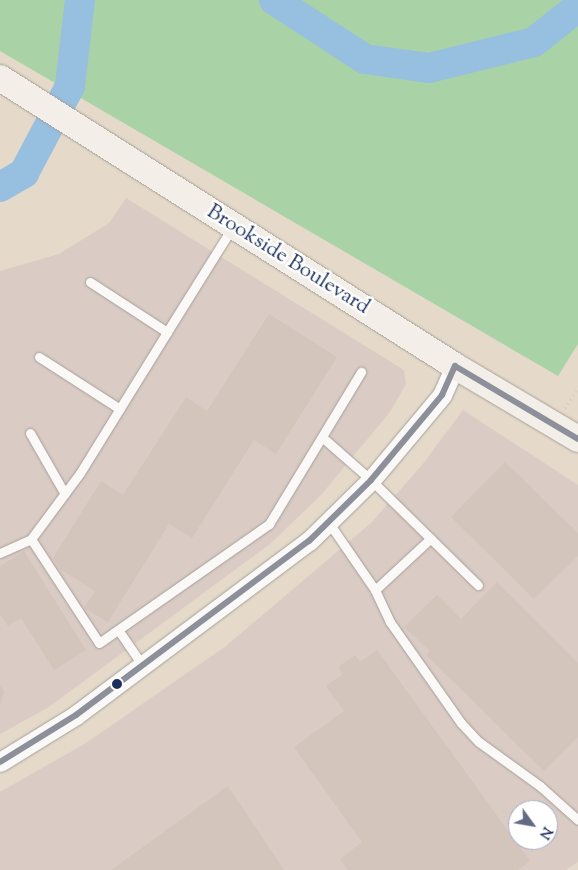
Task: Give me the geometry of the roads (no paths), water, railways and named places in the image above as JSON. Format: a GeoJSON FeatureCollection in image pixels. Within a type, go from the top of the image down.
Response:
{"type":"FeatureCollection","features":[{"type":"Feature","properties":{"kind":"street","name":"Brookside Boulevard"},"geometry":{"type":"LineString","coordinates":[[4,81],[455,366],[578,439]]}},
{"type":"Feature","properties":{"kind":"street"},"geometry":{"type":"LineString","coordinates":[[0,762],[76,715],[275,569],[328,523],[371,480],[442,396],[455,366]]}},
{"type":"Feature","properties":{"kind":"lane"},"geometry":{"type":"LineString","coordinates":[[0,552],[31,539],[65,494],[234,226]]}},
{"type":"Feature","properties":{"kind":"lane"},"geometry":{"type":"LineString","coordinates":[[90,282],[167,332]]}},
{"type":"Feature","properties":{"kind":"lane"},"geometry":{"type":"LineString","coordinates":[[39,356],[120,408]]}},
{"type":"Feature","properties":{"kind":"lane"},"geometry":{"type":"LineString","coordinates":[[31,539],[99,643],[119,632],[269,524],[361,372]]}},
{"type":"Feature","properties":{"kind":"lane"},"geometry":{"type":"LineString","coordinates":[[30,433],[65,494]]}},
{"type":"Feature","properties":{"kind":"lane"},"geometry":{"type":"LineString","coordinates":[[322,438],[371,480],[478,585]]}},
{"type":"Feature","properties":{"kind":"lane"},"geometry":{"type":"LineString","coordinates":[[328,523],[376,590],[390,622],[461,723],[479,742],[540,786],[578,820]]}},
{"type":"Feature","properties":{"kind":"lane"},"geometry":{"type":"LineString","coordinates":[[376,590],[431,538]]}},
{"type":"Feature","properties":{"kind":"lane"},"geometry":{"type":"LineString","coordinates":[[119,632],[143,666]]}},
{"type":"Feature","properties":{"kind":"waterway"},"geometry":{"type":"LineString","coordinates":[[0,187],[24,173],[70,86],[80,0]]}},
{"type":"Feature","properties":{"kind":"waterway"},"geometry":{"type":"LineString","coordinates":[[274,0],[365,59],[429,68],[534,42],[578,7]]}}]}
